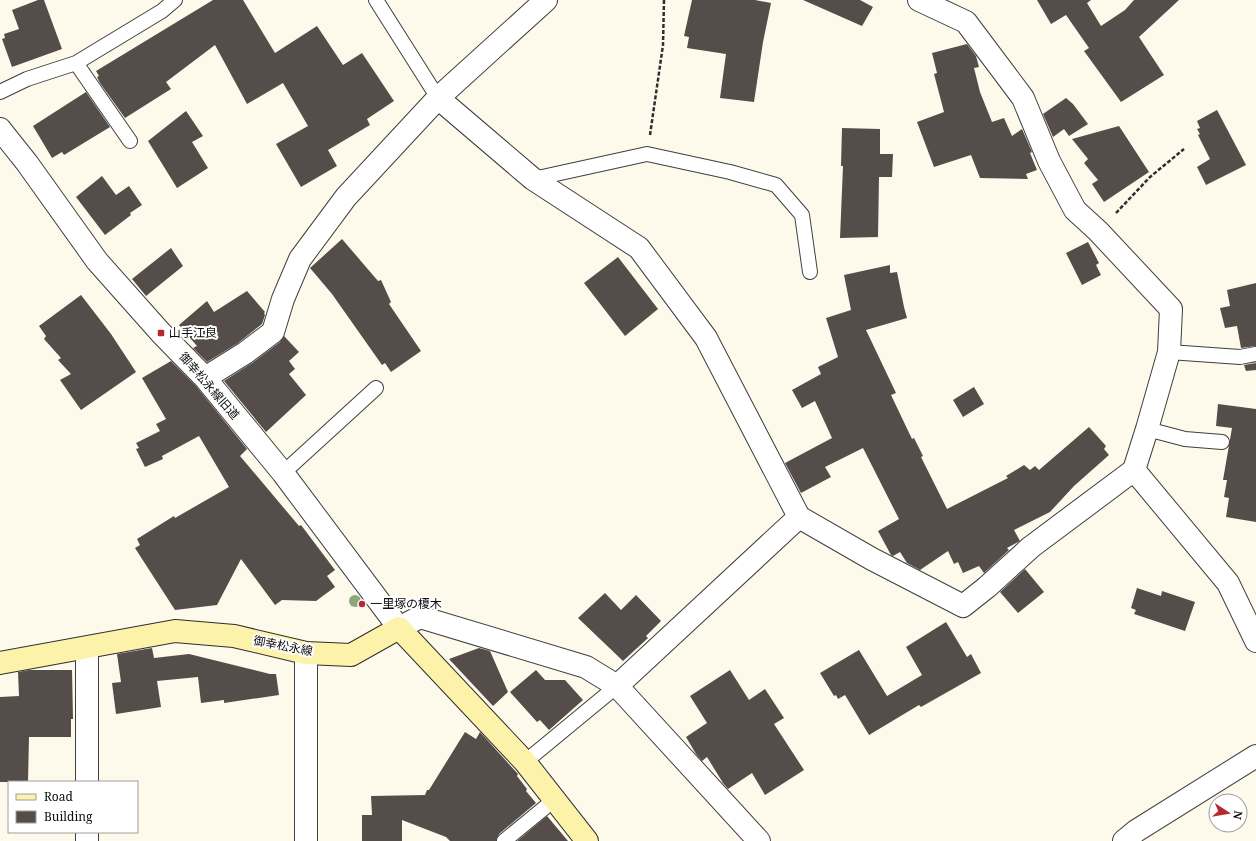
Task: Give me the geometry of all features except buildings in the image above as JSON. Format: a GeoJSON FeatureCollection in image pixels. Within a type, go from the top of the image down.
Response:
{"type":"FeatureCollection","features":[{"type":"Feature","properties":{"kind":"main road","name":"御幸松永線"},"geometry":{"type":"LineString","coordinates":[[0,663],[175,631],[234,636],[306,652],[351,655],[399,628]]}},
{"type":"Feature","properties":{"kind":"main road"},"geometry":{"type":"LineString","coordinates":[[399,628],[525,762],[587,841]]}},
{"type":"Feature","properties":{"kind":"street"},"geometry":{"type":"LineString","coordinates":[[205,378],[245,353],[273,332],[283,299],[300,260],[346,198],[438,98],[546,0]]}},
{"type":"Feature","properties":{"kind":"street"},"geometry":{"type":"LineString","coordinates":[[438,98],[533,179],[639,248],[706,338],[799,517],[872,559],[963,606],[987,587],[1031,547],[1134,470],[1169,352],[1171,309],[1098,231],[1075,210],[1049,161],[1023,98],[966,22],[920,0]]}},
{"type":"Feature","properties":{"kind":"street","name":"御幸松永線旧道"},"geometry":{"type":"LineString","coordinates":[[0,129],[27,163],[97,261],[205,378],[283,473],[399,628]]}},
{"type":"Feature","properties":{"kind":"street"},"geometry":{"type":"LineString","coordinates":[[1134,470],[1228,583],[1256,641]]}},
{"type":"Feature","properties":{"kind":"street"},"geometry":{"type":"LineString","coordinates":[[617,686],[799,517]]}},
{"type":"Feature","properties":{"kind":"street"},"geometry":{"type":"LineString","coordinates":[[399,628],[420,617],[586,667],[617,686],[759,841]]}},
{"type":"Feature","properties":{"kind":"street"},"geometry":{"type":"LineString","coordinates":[[87,781],[88,648]]}},
{"type":"Feature","properties":{"kind":"street"},"geometry":{"type":"LineString","coordinates":[[306,652],[306,841]]}},
{"type":"Feature","properties":{"kind":"street"},"geometry":{"type":"LineString","coordinates":[[1124,841],[1136,831],[1256,756]]}},
{"type":"Feature","properties":{"kind":"lane"},"geometry":{"type":"LineString","coordinates":[[0,92],[27,79],[76,63],[162,11],[175,0]]}},
{"type":"Feature","properties":{"kind":"lane"},"geometry":{"type":"LineString","coordinates":[[376,0],[438,98]]}},
{"type":"Feature","properties":{"kind":"lane"},"geometry":{"type":"LineString","coordinates":[[76,63],[130,141]]}},
{"type":"Feature","properties":{"kind":"lane"},"geometry":{"type":"LineString","coordinates":[[533,179],[647,154],[730,172],[776,185],[802,215],[810,272]]}},
{"type":"Feature","properties":{"kind":"lane"},"geometry":{"type":"LineString","coordinates":[[1169,352],[1240,357],[1256,354]]}},
{"type":"Feature","properties":{"kind":"lane"},"geometry":{"type":"LineString","coordinates":[[283,473],[376,388]]}},
{"type":"Feature","properties":{"kind":"lane"},"geometry":{"type":"LineString","coordinates":[[1147,429],[1185,439],[1222,442]]}},
{"type":"Feature","properties":{"kind":"lane"},"geometry":{"type":"LineString","coordinates":[[525,762],[617,686]]}},
{"type":"Feature","properties":{"kind":"lane"},"geometry":{"type":"LineString","coordinates":[[504,841],[554,800]]}},
{"type":"Feature","properties":{"kind":"path"},"geometry":{"type":"LineString","coordinates":[[647,154],[663,44],[664,0]]}},
{"type":"Feature","properties":{"kind":"path"},"geometry":{"type":"LineString","coordinates":[[1098,231],[1150,177],[1184,149]]}},
{"type":"Feature","properties":{"kind":"place","name":"山手江良"},"geometry":{"type":"Point","coordinates":[161,333]}},
{"type":"Feature","properties":{"kind":"place","name":"一里塚の榎木"},"geometry":{"type":"Point","coordinates":[362,604]}}]}
